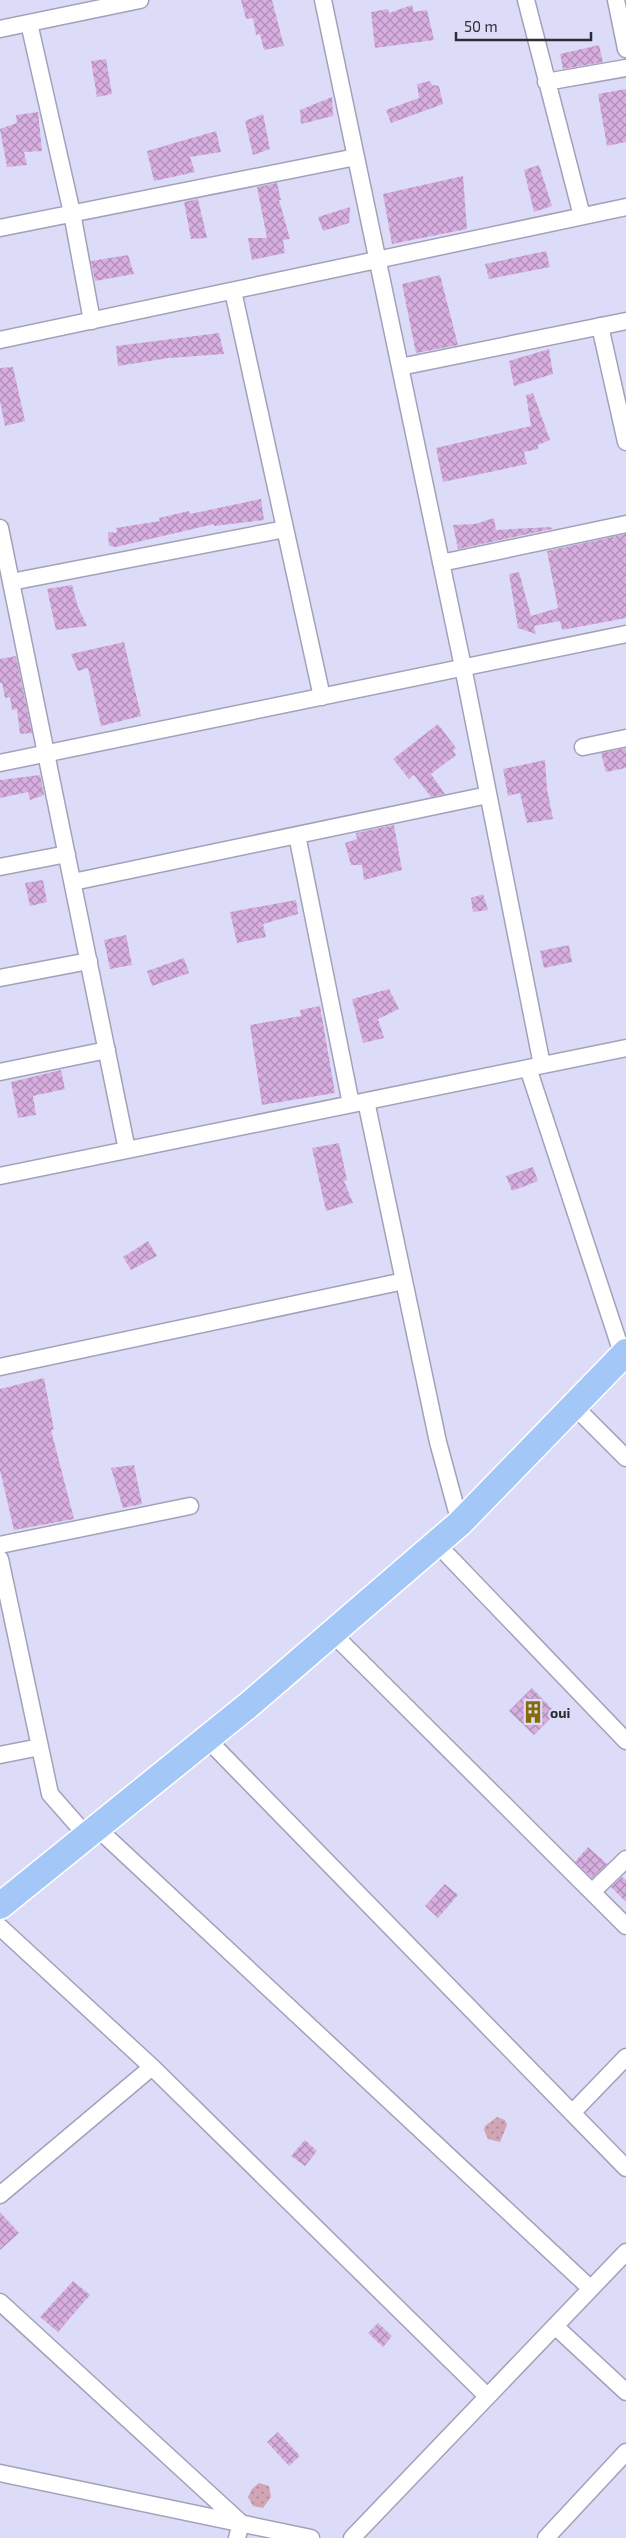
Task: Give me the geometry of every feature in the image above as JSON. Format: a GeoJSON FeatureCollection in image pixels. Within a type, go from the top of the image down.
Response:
{"type":"FeatureCollection","features":[{"type":"Feature","properties":{"kind":"main road"},"geometry":{"type":"LineString","coordinates":[[0,1906],[207,1739],[460,1523],[624,1354]]}},
{"type":"Feature","properties":{"kind":"street"},"geometry":{"type":"LineString","coordinates":[[0,28],[140,0]]}},
{"type":"Feature","properties":{"kind":"street"},"geometry":{"type":"LineString","coordinates":[[323,0],[463,667],[488,796],[535,1066],[624,1354]]}},
{"type":"Feature","properties":{"kind":"street"},"geometry":{"type":"LineString","coordinates":[[526,0],[582,216]]}},
{"type":"Feature","properties":{"kind":"street"},"geometry":{"type":"LineString","coordinates":[[616,0],[626,49]]}},
{"type":"Feature","properties":{"kind":"street"},"geometry":{"type":"LineString","coordinates":[[29,23],[72,213],[92,321]]}},
{"type":"Feature","properties":{"kind":"street"},"geometry":{"type":"LineString","coordinates":[[546,82],[626,68]]}},
{"type":"Feature","properties":{"kind":"street"},"geometry":{"type":"LineString","coordinates":[[0,228],[356,157]]}},
{"type":"Feature","properties":{"kind":"street"},"geometry":{"type":"LineString","coordinates":[[0,340],[378,262],[626,207]]}},
{"type":"Feature","properties":{"kind":"street"},"geometry":{"type":"LineString","coordinates":[[233,291],[322,696]]}},
{"type":"Feature","properties":{"kind":"street"},"geometry":{"type":"LineString","coordinates":[[400,367],[626,321]]}},
{"type":"Feature","properties":{"kind":"street"},"geometry":{"type":"LineString","coordinates":[[600,326],[626,442]]}},
{"type":"Feature","properties":{"kind":"street"},"geometry":{"type":"LineString","coordinates":[[441,563],[626,524]]}},
{"type":"Feature","properties":{"kind":"street"},"geometry":{"type":"LineString","coordinates":[[0,528],[3,557],[11,582],[47,753],[127,1150]]}},
{"type":"Feature","properties":{"kind":"street"},"geometry":{"type":"LineString","coordinates":[[11,582],[285,529]]}},
{"type":"Feature","properties":{"kind":"street"},"geometry":{"type":"LineString","coordinates":[[0,763],[626,634]]}},
{"type":"Feature","properties":{"kind":"street"},"geometry":{"type":"LineString","coordinates":[[582,747],[626,738]]}},
{"type":"Feature","properties":{"kind":"street"},"geometry":{"type":"LineString","coordinates":[[73,882],[488,796]]}},
{"type":"Feature","properties":{"kind":"street"},"geometry":{"type":"LineString","coordinates":[[297,835],[359,1102],[404,1281],[438,1442],[460,1523]]}},
{"type":"Feature","properties":{"kind":"street"},"geometry":{"type":"LineString","coordinates":[[0,867],[67,854]]}},
{"type":"Feature","properties":{"kind":"street"},"geometry":{"type":"LineString","coordinates":[[0,978],[89,960]]}},
{"type":"Feature","properties":{"kind":"street"},"geometry":{"type":"LineString","coordinates":[[0,1176],[626,1048]]}},
{"type":"Feature","properties":{"kind":"street"},"geometry":{"type":"LineString","coordinates":[[0,1072],[107,1050]]}},
{"type":"Feature","properties":{"kind":"street"},"geometry":{"type":"LineString","coordinates":[[0,1367],[404,1281]]}},
{"type":"Feature","properties":{"kind":"street"},"geometry":{"type":"LineString","coordinates":[[574,1406],[626,1458]]}},
{"type":"Feature","properties":{"kind":"street"},"geometry":{"type":"LineString","coordinates":[[0,1545],[190,1506]]}},
{"type":"Feature","properties":{"kind":"street"},"geometry":{"type":"LineString","coordinates":[[436,1543],[626,1741]]}},
{"type":"Feature","properties":{"kind":"street"},"geometry":{"type":"LineString","coordinates":[[0,1559],[50,1794],[590,2288]]}},
{"type":"Feature","properties":{"kind":"street"},"geometry":{"type":"LineString","coordinates":[[332,1633],[626,1926]]}},
{"type":"Feature","properties":{"kind":"street"},"geometry":{"type":"LineString","coordinates":[[207,1739],[626,2168]]}},
{"type":"Feature","properties":{"kind":"street"},"geometry":{"type":"LineString","coordinates":[[0,1754],[40,1747]]}},
{"type":"Feature","properties":{"kind":"street"},"geometry":{"type":"LineString","coordinates":[[592,1892],[626,1859]]}},
{"type":"Feature","properties":{"kind":"street"},"geometry":{"type":"LineString","coordinates":[[0,1927],[152,2067],[486,2396]]}},
{"type":"Feature","properties":{"kind":"street"},"geometry":{"type":"LineString","coordinates":[[572,2113],[626,2057]]}},
{"type":"Feature","properties":{"kind":"street"},"geometry":{"type":"LineString","coordinates":[[0,2195],[152,2067]]}},
{"type":"Feature","properties":{"kind":"street"},"geometry":{"type":"LineString","coordinates":[[352,2538],[626,2252]]}},
{"type":"Feature","properties":{"kind":"street"},"geometry":{"type":"LineString","coordinates":[[0,2302],[239,2531]]}},
{"type":"Feature","properties":{"kind":"street"},"geometry":{"type":"LineString","coordinates":[[556,2327],[626,2392]]}},
{"type":"Feature","properties":{"kind":"street"},"geometry":{"type":"LineString","coordinates":[[546,2538],[626,2452]]}},
{"type":"Feature","properties":{"kind":"street"},"geometry":{"type":"LineString","coordinates":[[0,2473],[239,2531],[311,2538]]}},
{"type":"Feature","properties":{"kind":"shaded area"},"geometry":{"type":"Polygon","coordinates":[[[497,2117],[505,2120],[507,2125],[500,2142],[488,2139],[484,2130],[485,2126],[497,2117]]]}},
{"type":"Feature","properties":{"kind":"shaded area"},"geometry":{"type":"Polygon","coordinates":[[[259,2483],[269,2486],[271,2497],[263,2508],[253,2506],[248,2497],[252,2489],[259,2483]]]}},
{"type":"Feature","properties":{"kind":"building"},"geometry":{"type":"Polygon","coordinates":[[[241,0],[272,0],[284,46],[264,50],[260,34],[256,35],[253,18],[246,19],[241,0]]]}},
{"type":"Feature","properties":{"kind":"building"},"geometry":{"type":"Polygon","coordinates":[[[412,5],[414,12],[427,10],[434,40],[375,48],[371,12],[388,9],[389,13],[412,5]]]}},
{"type":"Feature","properties":{"kind":"building"},"geometry":{"type":"Polygon","coordinates":[[[599,45],[603,62],[563,69],[560,54],[599,45]]]}},
{"type":"Feature","properties":{"kind":"building"},"geometry":{"type":"Polygon","coordinates":[[[106,59],[112,94],[97,97],[91,61],[106,59]]]}},
{"type":"Feature","properties":{"kind":"building"},"geometry":{"type":"Polygon","coordinates":[[[430,81],[432,85],[439,86],[443,104],[391,123],[386,110],[419,98],[417,84],[430,81]]]}},
{"type":"Feature","properties":{"kind":"building"},"geometry":{"type":"Polygon","coordinates":[[[626,89],[626,142],[607,146],[598,94],[626,89]]]}},
{"type":"Feature","properties":{"kind":"building"},"geometry":{"type":"Polygon","coordinates":[[[332,97],[333,116],[301,124],[300,110],[332,97]]]}},
{"type":"Feature","properties":{"kind":"building"},"geometry":{"type":"Polygon","coordinates":[[[38,112],[42,151],[24,152],[27,165],[7,167],[0,129],[17,123],[16,115],[38,112]]]}},
{"type":"Feature","properties":{"kind":"building"},"geometry":{"type":"Polygon","coordinates":[[[263,114],[270,149],[253,155],[245,121],[263,114]]]}},
{"type":"Feature","properties":{"kind":"building"},"geometry":{"type":"Polygon","coordinates":[[[216,131],[221,152],[190,157],[195,172],[154,181],[147,151],[216,131]]]}},
{"type":"Feature","properties":{"kind":"building"},"geometry":{"type":"Polygon","coordinates":[[[539,165],[552,206],[534,212],[524,170],[539,165]]]}},
{"type":"Feature","properties":{"kind":"building"},"geometry":{"type":"Polygon","coordinates":[[[463,176],[467,229],[392,244],[383,194],[463,176]]]}},
{"type":"Feature","properties":{"kind":"building"},"geometry":{"type":"Polygon","coordinates":[[[277,183],[281,200],[279,200],[290,239],[283,240],[285,253],[252,260],[248,238],[267,238],[257,187],[277,183]]]}},
{"type":"Feature","properties":{"kind":"building"},"geometry":{"type":"Polygon","coordinates":[[[198,199],[207,238],[191,239],[184,202],[198,199]]]}},
{"type":"Feature","properties":{"kind":"building"},"geometry":{"type":"Polygon","coordinates":[[[350,207],[349,223],[323,231],[318,217],[350,207]]]}},
{"type":"Feature","properties":{"kind":"building"},"geometry":{"type":"Polygon","coordinates":[[[546,251],[550,267],[489,279],[485,264],[546,251]]]}},
{"type":"Feature","properties":{"kind":"building"},"geometry":{"type":"Polygon","coordinates":[[[128,255],[134,274],[95,281],[91,261],[128,255]]]}},
{"type":"Feature","properties":{"kind":"building"},"geometry":{"type":"Polygon","coordinates":[[[440,275],[458,345],[416,353],[402,284],[440,275]]]}},
{"type":"Feature","properties":{"kind":"building"},"geometry":{"type":"Polygon","coordinates":[[[219,333],[224,354],[169,358],[118,366],[116,346],[219,333]]]}},
{"type":"Feature","properties":{"kind":"building"},"geometry":{"type":"Polygon","coordinates":[[[549,349],[553,374],[514,386],[509,361],[549,349]]]}},
{"type":"Feature","properties":{"kind":"building"},"geometry":{"type":"Polygon","coordinates":[[[13,367],[25,421],[5,426],[0,401],[0,368],[13,367]]]}},
{"type":"Feature","properties":{"kind":"building"},"geometry":{"type":"Polygon","coordinates":[[[533,393],[550,440],[538,445],[538,449],[524,452],[527,464],[443,482],[436,448],[531,426],[526,395],[533,393]]]}},
{"type":"Feature","properties":{"kind":"building"},"geometry":{"type":"Polygon","coordinates":[[[261,499],[264,520],[214,526],[214,524],[116,547],[109,546],[108,532],[117,533],[116,528],[160,521],[159,518],[189,511],[190,514],[261,499]]]}},
{"type":"Feature","properties":{"kind":"building"},"geometry":{"type":"Polygon","coordinates":[[[494,518],[496,530],[551,527],[552,529],[458,549],[453,525],[475,524],[494,518]]]}},
{"type":"Feature","properties":{"kind":"building"},"geometry":{"type":"Polygon","coordinates":[[[626,534],[626,618],[562,630],[560,621],[534,626],[536,634],[518,628],[509,574],[519,572],[531,616],[558,608],[547,551],[626,534]]]}},
{"type":"Feature","properties":{"kind":"building"},"geometry":{"type":"Polygon","coordinates":[[[72,585],[78,607],[87,626],[56,630],[47,589],[72,585]]]}},
{"type":"Feature","properties":{"kind":"building"},"geometry":{"type":"Polygon","coordinates":[[[124,642],[141,716],[101,726],[88,668],[78,671],[71,654],[124,642]]]}},
{"type":"Feature","properties":{"kind":"building"},"geometry":{"type":"Polygon","coordinates":[[[16,656],[32,733],[20,734],[17,709],[12,710],[10,697],[5,698],[2,683],[0,683],[0,659],[16,656]]]}},
{"type":"Feature","properties":{"kind":"building"},"geometry":{"type":"Polygon","coordinates":[[[438,724],[456,748],[453,751],[456,755],[431,774],[445,794],[431,797],[414,775],[409,779],[393,759],[438,724]]]}},
{"type":"Feature","properties":{"kind":"building"},"geometry":{"type":"Polygon","coordinates":[[[626,748],[626,768],[606,772],[601,753],[626,748]]]}},
{"type":"Feature","properties":{"kind":"building"},"geometry":{"type":"Polygon","coordinates":[[[545,760],[547,789],[553,819],[527,823],[520,793],[508,796],[503,769],[545,760]]]}},
{"type":"Feature","properties":{"kind":"building"},"geometry":{"type":"Polygon","coordinates":[[[40,775],[44,795],[30,800],[28,792],[0,798],[0,780],[40,775]]]}},
{"type":"Feature","properties":{"kind":"building"},"geometry":{"type":"Polygon","coordinates":[[[394,825],[402,870],[364,880],[362,865],[351,865],[345,843],[357,839],[356,833],[394,825]]]}},
{"type":"Feature","properties":{"kind":"building"},"geometry":{"type":"Polygon","coordinates":[[[43,880],[47,902],[30,906],[25,883],[43,880]]]}},
{"type":"Feature","properties":{"kind":"building"},"geometry":{"type":"Polygon","coordinates":[[[483,894],[488,910],[473,912],[471,898],[483,894]]]}},
{"type":"Feature","properties":{"kind":"building"},"geometry":{"type":"Polygon","coordinates":[[[296,900],[298,914],[263,924],[266,937],[237,943],[230,912],[296,900]]]}},
{"type":"Feature","properties":{"kind":"building"},"geometry":{"type":"Polygon","coordinates":[[[126,935],[132,965],[110,969],[104,940],[126,935]]]}},
{"type":"Feature","properties":{"kind":"building"},"geometry":{"type":"Polygon","coordinates":[[[569,945],[572,962],[544,968],[540,951],[569,945]]]}},
{"type":"Feature","properties":{"kind":"building"},"geometry":{"type":"Polygon","coordinates":[[[184,958],[189,973],[152,986],[147,971],[184,958]]]}},
{"type":"Feature","properties":{"kind":"building"},"geometry":{"type":"Polygon","coordinates":[[[389,989],[399,1009],[378,1019],[384,1038],[363,1043],[352,999],[389,989]]]}},
{"type":"Feature","properties":{"kind":"building"},"geometry":{"type":"Polygon","coordinates":[[[320,1006],[335,1093],[262,1105],[250,1025],[301,1016],[300,1010],[320,1006]]]}},
{"type":"Feature","properties":{"kind":"building"},"geometry":{"type":"Polygon","coordinates":[[[61,1070],[65,1089],[33,1096],[36,1115],[18,1118],[11,1082],[61,1070]]]}},
{"type":"Feature","properties":{"kind":"building"},"geometry":{"type":"Polygon","coordinates":[[[339,1143],[347,1180],[344,1181],[353,1203],[326,1211],[312,1148],[339,1143]]]}},
{"type":"Feature","properties":{"kind":"building"},"geometry":{"type":"Polygon","coordinates":[[[533,1167],[538,1181],[512,1191],[506,1176],[533,1167]]]}},
{"type":"Feature","properties":{"kind":"building"},"geometry":{"type":"Polygon","coordinates":[[[148,1241],[157,1256],[131,1270],[123,1257],[148,1241]]]}},
{"type":"Feature","properties":{"kind":"building"},"geometry":{"type":"Polygon","coordinates":[[[44,1378],[54,1430],[51,1430],[74,1519],[14,1530],[0,1470],[0,1389],[44,1378]]]}},
{"type":"Feature","properties":{"kind":"building"},"geometry":{"type":"Polygon","coordinates":[[[134,1465],[142,1504],[123,1508],[111,1468],[134,1465]]]}},
{"type":"Feature","properties":{"kind":"building","name":"oui"},"geometry":{"type":"Polygon","coordinates":[[[532,1688],[556,1713],[534,1735],[509,1711],[532,1688]]]}},
{"type":"Feature","properties":{"kind":"building"},"geometry":{"type":"Polygon","coordinates":[[[588,1847],[607,1864],[592,1878],[575,1862],[588,1847]]]}},
{"type":"Feature","properties":{"kind":"building"},"geometry":{"type":"Polygon","coordinates":[[[622,1877],[626,1880],[626,1902],[611,1887],[622,1877]]]}},
{"type":"Feature","properties":{"kind":"building"},"geometry":{"type":"Polygon","coordinates":[[[445,1884],[458,1895],[438,1918],[425,1906],[445,1884]]]}},
{"type":"Feature","properties":{"kind":"building"},"geometry":{"type":"Polygon","coordinates":[[[305,2140],[317,2151],[305,2166],[291,2156],[305,2140]]]}},
{"type":"Feature","properties":{"kind":"building"},"geometry":{"type":"Polygon","coordinates":[[[0,2212],[19,2233],[0,2250],[0,2212]]]}},
{"type":"Feature","properties":{"kind":"building"},"geometry":{"type":"Polygon","coordinates":[[[73,2281],[90,2295],[58,2332],[40,2317],[73,2281]]]}},
{"type":"Feature","properties":{"kind":"building"},"geometry":{"type":"Polygon","coordinates":[[[378,2323],[392,2336],[383,2347],[368,2333],[378,2323]]]}},
{"type":"Feature","properties":{"kind":"building"},"geometry":{"type":"Polygon","coordinates":[[[278,2432],[300,2456],[289,2466],[267,2442],[278,2432]]]}},
{"type":"Feature","properties":{"kind":"place","name":"oui"},"geometry":{"type":"Point","coordinates":[533,1712]}}]}
